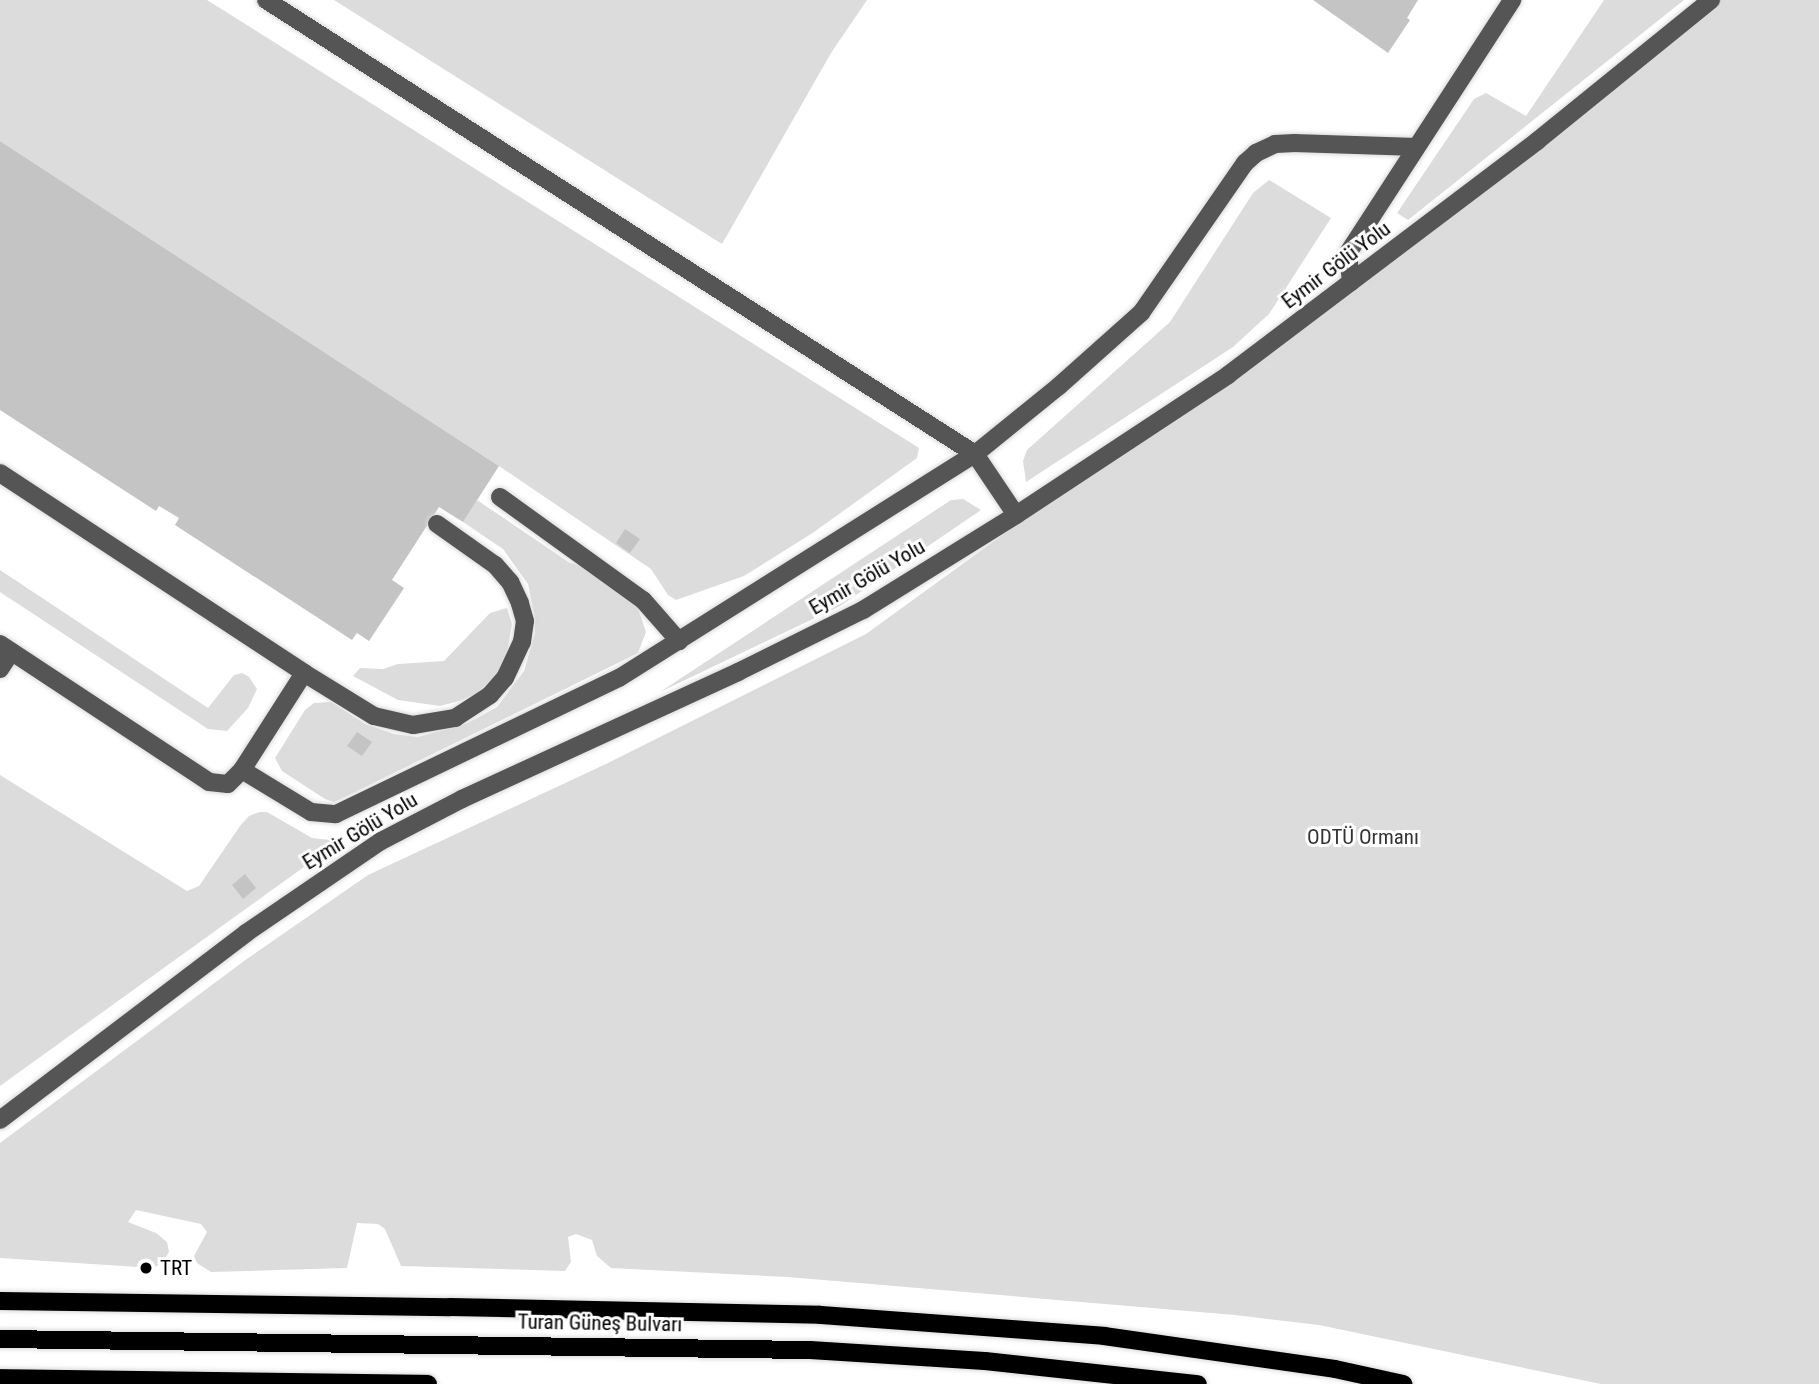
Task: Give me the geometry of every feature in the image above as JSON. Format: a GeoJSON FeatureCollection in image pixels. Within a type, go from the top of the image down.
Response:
{"type":"FeatureCollection","features":[{"type":"Feature","properties":{"kind":"main road"},"geometry":{"type":"LineString","coordinates":[[0,1301],[820,1315],[1104,1336],[1335,1368],[1403,1384]]}},
{"type":"Feature","properties":{"kind":"main road","name":"Turan Güneş Bulvarı"},"geometry":{"type":"LineString","coordinates":[[0,1339],[810,1350],[998,1362],[1198,1384]]}},
{"type":"Feature","properties":{"kind":"main road"},"geometry":{"type":"LineString","coordinates":[[0,1378],[428,1384]]}},
{"type":"Feature","properties":{"kind":"street"},"geometry":{"type":"LineString","coordinates":[[266,0],[975,454],[1016,515]]}},
{"type":"Feature","properties":{"kind":"street"},"geometry":{"type":"LineString","coordinates":[[1351,282],[1348,253],[1512,0]]}},
{"type":"Feature","properties":{"kind":"street","name":"Eymir Gölü Yolu"},"geometry":{"type":"LineString","coordinates":[[0,1120],[246,933],[382,841],[461,799],[738,672],[863,610],[1016,515],[1228,375],[1558,124],[1711,0]]}},
{"type":"Feature","properties":{"kind":"street"},"geometry":{"type":"LineString","coordinates":[[242,770],[311,813],[336,814],[619,678],[975,454],[1059,386],[1141,313],[1245,163],[1256,153],[1275,144],[1416,147]]}},
{"type":"Feature","properties":{"kind":"street"},"geometry":{"type":"LineString","coordinates":[[0,472],[304,673],[374,716],[412,725],[455,718],[490,695],[505,678],[522,642],[525,621],[510,582],[495,565],[437,524]]}},
{"type":"Feature","properties":{"kind":"street"},"geometry":{"type":"LineString","coordinates":[[500,497],[643,600],[678,640]]}},
{"type":"Feature","properties":{"kind":"street"},"geometry":{"type":"LineString","coordinates":[[0,669],[6,648],[209,782],[228,784],[242,770],[304,673]]}},
{"type":"Feature","properties":{"kind":"green space"},"geometry":{"type":"Polygon","coordinates":[[[0,0],[207,0],[919,448],[917,458],[814,532],[744,576],[676,600],[668,595],[651,569],[499,466],[0,141],[0,0]]]}},
{"type":"Feature","properties":{"kind":"green space"},"geometry":{"type":"Polygon","coordinates":[[[334,0],[867,0],[831,53],[722,244],[334,0]]]}},
{"type":"Feature","properties":{"kind":"green space"},"geometry":{"type":"Polygon","coordinates":[[[1604,0],[1684,0],[1408,220],[1397,213],[1474,99],[1486,93],[1526,116],[1604,0]]]}},
{"type":"Feature","properties":{"kind":"green space","name":"ODTÜ Ormanı"},"geometry":{"type":"Polygon","coordinates":[[[1711,0],[1819,0],[1819,1384],[1601,1384],[1319,1325],[1235,1315],[788,1277],[611,1268],[597,1256],[592,1240],[576,1234],[568,1237],[571,1262],[565,1271],[401,1266],[385,1229],[378,1224],[357,1223],[347,1268],[211,1272],[197,1263],[194,1256],[207,1232],[201,1224],[136,1210],[128,1222],[156,1233],[167,1242],[169,1252],[162,1263],[153,1268],[0,1258],[0,1143],[244,961],[368,875],[608,763],[866,634],[1351,282],[1711,0]]]}},
{"type":"Feature","properties":{"kind":"green space"},"geometry":{"type":"Polygon","coordinates":[[[1269,180],[1331,218],[1269,314],[1233,347],[1026,482],[1023,461],[1027,450],[1170,322],[1253,193],[1269,180]]]}},
{"type":"Feature","properties":{"kind":"green space"},"geometry":{"type":"Polygon","coordinates":[[[963,499],[981,510],[840,606],[660,692],[951,500],[963,499]]]}},
{"type":"Feature","properties":{"kind":"green space"},"geometry":{"type":"Polygon","coordinates":[[[477,500],[570,563],[587,567],[636,603],[646,632],[638,653],[343,798],[334,802],[325,799],[282,771],[275,758],[305,710],[314,703],[331,702],[365,724],[394,734],[418,737],[468,723],[497,707],[524,671],[535,634],[535,618],[528,584],[503,549],[463,522],[477,500]]]}},
{"type":"Feature","properties":{"kind":"green space"},"geometry":{"type":"Polygon","coordinates":[[[0,570],[208,708],[234,675],[242,673],[249,677],[257,689],[248,708],[227,731],[208,729],[0,592],[0,570]]]}},
{"type":"Feature","properties":{"kind":"green space"},"geometry":{"type":"Polygon","coordinates":[[[507,608],[512,624],[506,658],[498,673],[477,693],[459,701],[440,706],[398,700],[353,676],[360,668],[383,669],[398,664],[444,661],[490,613],[507,608]]]}},
{"type":"Feature","properties":{"kind":"green space"},"geometry":{"type":"Polygon","coordinates":[[[0,775],[187,891],[199,886],[240,826],[249,816],[259,812],[267,812],[312,838],[340,841],[0,1086],[0,775]]]}},
{"type":"Feature","properties":{"kind":"building"},"geometry":{"type":"Polygon","coordinates":[[[1313,0],[1418,0],[1407,18],[1410,20],[1388,53],[1313,0]]]}},
{"type":"Feature","properties":{"kind":"building"},"geometry":{"type":"Polygon","coordinates":[[[0,141],[499,466],[463,522],[439,507],[392,580],[404,588],[369,641],[357,633],[352,640],[175,525],[179,518],[159,506],[156,511],[0,410],[0,141]]]}},
{"type":"Feature","properties":{"kind":"building"},"geometry":{"type":"Polygon","coordinates":[[[625,529],[640,539],[630,553],[616,543],[625,529]]]}},
{"type":"Feature","properties":{"kind":"building"},"geometry":{"type":"Polygon","coordinates":[[[357,732],[372,742],[362,756],[347,746],[357,732]]]}},
{"type":"Feature","properties":{"kind":"building"},"geometry":{"type":"Polygon","coordinates":[[[245,874],[256,888],[243,899],[232,885],[245,874]]]}},
{"type":"Feature","properties":{"kind":"place","name":"TRT"},"geometry":{"type":"Point","coordinates":[146,1268]}}]}
